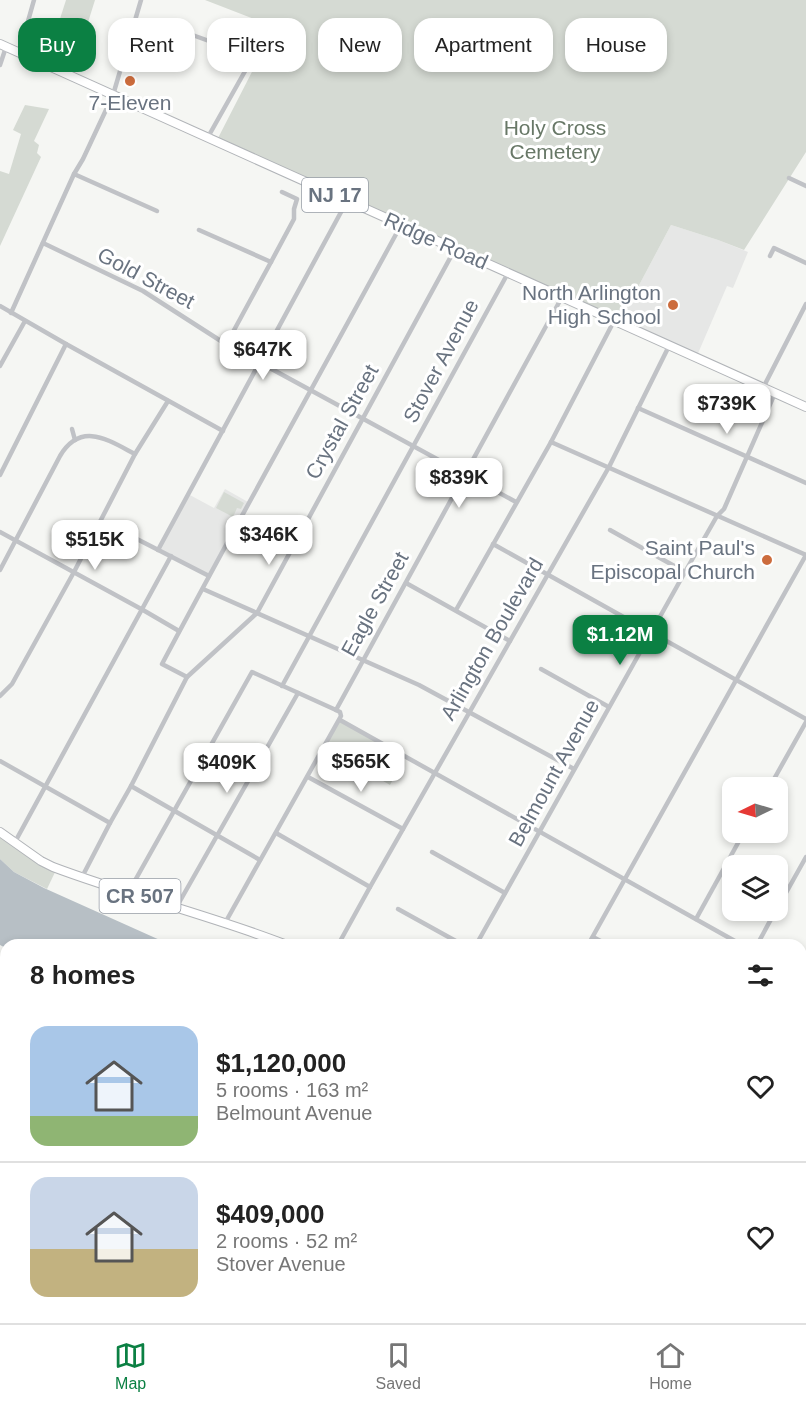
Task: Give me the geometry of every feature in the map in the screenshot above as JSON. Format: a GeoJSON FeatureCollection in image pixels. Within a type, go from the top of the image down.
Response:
{"type":"FeatureCollection","features":[{"type":"Feature","properties":{"kind":"main road","name":"Ridge Road"},"geometry":{"type":"LineString","coordinates":[[3,46],[18,53]]}},
{"type":"Feature","properties":{"kind":"main road","name":"Ridge Road"},"geometry":{"type":"LineString","coordinates":[[62,72],[806,407]]}},
{"type":"Feature","properties":{"kind":"main road","name":"CR 507"},"geometry":{"type":"LineString","coordinates":[[0,832],[41,861],[57,868],[270,939]]}},
{"type":"Feature","properties":{"kind":"street"},"geometry":{"type":"LineString","coordinates":[[29,18],[34,0]]}},
{"type":"Feature","properties":{"kind":"street"},"geometry":{"type":"LineString","coordinates":[[11,313],[74,174],[113,95],[141,0]]}},
{"type":"Feature","properties":{"kind":"street"},"geometry":{"type":"LineString","coordinates":[[195,35],[253,57],[207,138]]}},
{"type":"Feature","properties":{"kind":"street"},"geometry":{"type":"LineString","coordinates":[[0,65],[3,46]]}},
{"type":"Feature","properties":{"kind":"street"},"geometry":{"type":"LineString","coordinates":[[74,174],[157,211]]}},
{"type":"Feature","properties":{"kind":"street"},"geometry":{"type":"LineString","coordinates":[[789,178],[806,186]]}},
{"type":"Feature","properties":{"kind":"street"},"geometry":{"type":"LineString","coordinates":[[233,332],[294,219],[297,199],[282,192]]}},
{"type":"Feature","properties":{"kind":"street"},"geometry":{"type":"LineString","coordinates":[[158,549],[347,201]]}},
{"type":"Feature","properties":{"kind":"street"},"geometry":{"type":"LineString","coordinates":[[187,677],[162,664],[248,502],[401,225]]}},
{"type":"Feature","properties":{"kind":"street"},"geometry":{"type":"LineString","coordinates":[[199,230],[271,262]]}},
{"type":"Feature","properties":{"kind":"street","name":"Gold Street"},"geometry":{"type":"LineString","coordinates":[[43,243],[143,291],[224,343],[516,502]]}},
{"type":"Feature","properties":{"kind":"street"},"geometry":{"type":"LineString","coordinates":[[770,256],[774,248],[806,263]]}},
{"type":"Feature","properties":{"kind":"street","name":"Crystal Street"},"geometry":{"type":"LineString","coordinates":[[82,877],[187,677],[257,613],[454,249]]}},
{"type":"Feature","properties":{"kind":"street","name":"Stover Avenue"},"geometry":{"type":"LineString","coordinates":[[282,686],[508,273]]}},
{"type":"Feature","properties":{"kind":"street","name":"Eagle Street"},"geometry":{"type":"LineString","coordinates":[[336,710],[562,297]]}},
{"type":"Feature","properties":{"kind":"street"},"geometry":{"type":"LineString","coordinates":[[763,388],[806,304]]}},
{"type":"Feature","properties":{"kind":"street"},"geometry":{"type":"LineString","coordinates":[[0,306],[223,431]]}},
{"type":"Feature","properties":{"kind":"street"},"geometry":{"type":"LineString","coordinates":[[0,366],[25,321]]}},
{"type":"Feature","properties":{"kind":"street"},"geometry":{"type":"LineString","coordinates":[[456,610],[551,442],[614,321]]}},
{"type":"Feature","properties":{"kind":"street"},"geometry":{"type":"LineString","coordinates":[[0,476],[66,344]]}},
{"type":"Feature","properties":{"kind":"street","name":"Arlington Boulevard"},"geometry":{"type":"LineString","coordinates":[[341,939],[609,467],[669,346]]}},
{"type":"Feature","properties":{"kind":"street","name":"Belmount Avenue"},"geometry":{"type":"LineString","coordinates":[[479,939],[685,572],[717,516],[724,509],[776,393]]}},
{"type":"Feature","properties":{"kind":"street"},"geometry":{"type":"LineString","coordinates":[[0,696],[12,684],[74,572],[135,454],[168,401]]}},
{"type":"Feature","properties":{"kind":"street"},"geometry":{"type":"LineString","coordinates":[[638,408],[806,483]]}},
{"type":"Feature","properties":{"kind":"street"},"geometry":{"type":"LineString","coordinates":[[72,429],[75,440]]}},
{"type":"Feature","properties":{"kind":"street"},"geometry":{"type":"LineString","coordinates":[[0,570],[64,449],[75,440],[85,436],[98,436],[135,454]]}},
{"type":"Feature","properties":{"kind":"street"},"geometry":{"type":"LineString","coordinates":[[551,442],[806,555],[624,880],[593,937],[597,939]]}},
{"type":"Feature","properties":{"kind":"street"},"geometry":{"type":"LineString","coordinates":[[610,530],[685,572]]}},
{"type":"Feature","properties":{"kind":"street"},"geometry":{"type":"LineString","coordinates":[[0,532],[179,631]]}},
{"type":"Feature","properties":{"kind":"street"},"geometry":{"type":"LineString","coordinates":[[133,537],[209,576]]}},
{"type":"Feature","properties":{"kind":"street"},"geometry":{"type":"LineString","coordinates":[[493,544],[806,721],[775,777]]}},
{"type":"Feature","properties":{"kind":"street"},"geometry":{"type":"LineString","coordinates":[[15,842],[171,556]]}},
{"type":"Feature","properties":{"kind":"street"},"geometry":{"type":"LineString","coordinates":[[405,583],[510,641]]}},
{"type":"Feature","properties":{"kind":"street"},"geometry":{"type":"LineString","coordinates":[[203,589],[419,685],[574,769]]}},
{"type":"Feature","properties":{"kind":"street"},"geometry":{"type":"LineString","coordinates":[[541,669],[609,707]]}},
{"type":"Feature","properties":{"kind":"street"},"geometry":{"type":"LineString","coordinates":[[128,892],[252,672],[336,710],[341,716],[225,923]]}},
{"type":"Feature","properties":{"kind":"street"},"geometry":{"type":"LineString","coordinates":[[176,908],[298,693]]}},
{"type":"Feature","properties":{"kind":"street"},"geometry":{"type":"LineString","coordinates":[[340,720],[731,939]]}},
{"type":"Feature","properties":{"kind":"street"},"geometry":{"type":"LineString","coordinates":[[0,761],[110,823]]}},
{"type":"Feature","properties":{"kind":"street"},"geometry":{"type":"LineString","coordinates":[[308,777],[403,828]]}},
{"type":"Feature","properties":{"kind":"street"},"geometry":{"type":"LineString","coordinates":[[131,786],[260,860]]}},
{"type":"Feature","properties":{"kind":"street"},"geometry":{"type":"LineString","coordinates":[[276,834],[370,887]]}},
{"type":"Feature","properties":{"kind":"street"},"geometry":{"type":"LineString","coordinates":[[696,919],[738,843]]}},
{"type":"Feature","properties":{"kind":"street"},"geometry":{"type":"LineString","coordinates":[[432,852],[505,893]]}},
{"type":"Feature","properties":{"kind":"street"},"geometry":{"type":"LineString","coordinates":[[788,889],[806,857]]}},
{"type":"Feature","properties":{"kind":"street"},"geometry":{"type":"LineString","coordinates":[[398,909],[452,939]]}},
{"type":"Feature","properties":{"kind":"street"},"geometry":{"type":"LineString","coordinates":[[760,939],[770,921]]}},
{"type":"Feature","properties":{"kind":"shaded area","name":"North Arlington High School"},"geometry":{"type":"Polygon","coordinates":[[[671,225],[748,252],[733,288],[727,286],[696,358],[619,323],[671,225]]]}},
{"type":"Feature","properties":{"kind":"shaded area"},"geometry":{"type":"Polygon","coordinates":[[[225,489],[248,502],[209,576],[158,550],[188,494],[214,508],[225,489]]]}},
{"type":"Feature","properties":{"kind":"shaded area"},"geometry":{"type":"Polygon","coordinates":[[[0,859],[14,872],[44,888],[158,939],[0,939],[0,859]]]}},
{"type":"Feature","properties":{"kind":"green space"},"geometry":{"type":"Polygon","coordinates":[[[66,0],[95,0],[89,18],[60,18],[66,0]]]}},
{"type":"Feature","properties":{"kind":"green space","name":"Holy Cross Cemetery"},"geometry":{"type":"Polygon","coordinates":[[[205,0],[806,0],[806,152],[744,250],[671,225],[619,323],[216,142],[252,72],[306,72],[306,18],[252,18],[205,0]]]}},
{"type":"Feature","properties":{"kind":"green space"},"geometry":{"type":"Polygon","coordinates":[[[25,105],[49,109],[34,141],[39,145],[37,153],[41,157],[0,246],[0,171],[9,174],[21,134],[13,130],[25,105]]]}},
{"type":"Feature","properties":{"kind":"green space"},"geometry":{"type":"Polygon","coordinates":[[[224,492],[244,503],[241,509],[237,508],[233,517],[216,508],[224,492]]]}},
{"type":"Feature","properties":{"kind":"green space"},"geometry":{"type":"Polygon","coordinates":[[[340,720],[405,756],[390,785],[323,751],[340,720]]]}},
{"type":"Feature","properties":{"kind":"green space"},"geometry":{"type":"Polygon","coordinates":[[[0,832],[57,868],[47,889],[14,872],[0,859],[0,832]]]}},
{"type":"Feature","properties":{"kind":"place","name":"7-Eleven"},"geometry":{"type":"Point","coordinates":[130,81]}},
{"type":"Feature","properties":{"kind":"place","name":"North Arlington High School"},"geometry":{"type":"Point","coordinates":[673,305]}},
{"type":"Feature","properties":{"kind":"place","name":"Saint Paul's Episcopal Church"},"geometry":{"type":"Point","coordinates":[767,560]}}]}
